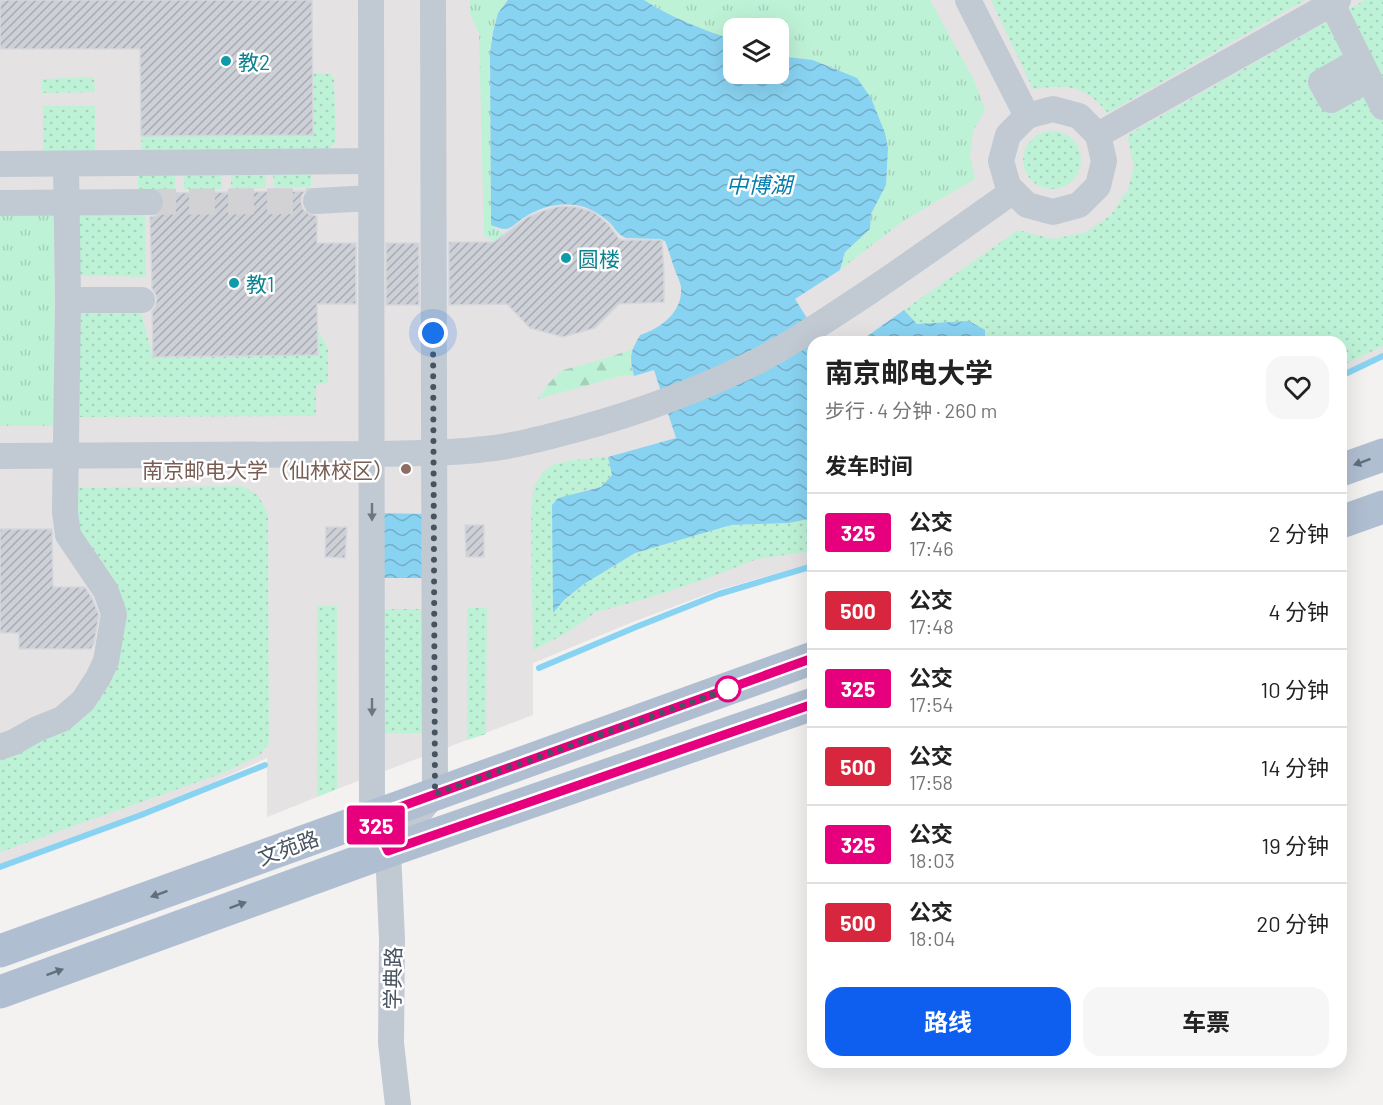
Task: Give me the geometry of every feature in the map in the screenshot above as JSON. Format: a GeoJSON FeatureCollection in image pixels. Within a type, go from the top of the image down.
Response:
{"type":"FeatureCollection","features":[{"type":"Feature","properties":{"kind":"main road"},"geometry":{"type":"LineString","coordinates":[[1347,468],[1383,455]]}},
{"type":"Feature","properties":{"kind":"main road"},"geometry":{"type":"LineString","coordinates":[[1347,520],[1383,507]]}},
{"type":"Feature","properties":{"kind":"main road","name":"文苑路"},"geometry":{"type":"LineString","coordinates":[[0,951],[807,660]]}},
{"type":"Feature","properties":{"kind":"main road","name":"文苑路"},"geometry":{"type":"LineString","coordinates":[[0,992],[388,851],[807,706]]}},
{"type":"Feature","properties":{"kind":"street"},"geometry":{"type":"LineString","coordinates":[[371,0],[372,817],[388,851],[435,794],[433,0]]}},
{"type":"Feature","properties":{"kind":"street"},"geometry":{"type":"LineString","coordinates":[[968,0],[1027,116]]}},
{"type":"Feature","properties":{"kind":"street"},"geometry":{"type":"LineString","coordinates":[[1098,135],[1335,2],[1364,70],[1383,107]]}},
{"type":"Feature","properties":{"kind":"street"},"geometry":{"type":"LineString","coordinates":[[1053,109],[1079,116],[1098,135],[1104,160],[1098,186],[1079,205],[1053,212],[1027,205],[1008,186],[1001,160],[1008,135],[1027,116],[1053,109]]}},
{"type":"Feature","properties":{"kind":"street"},"geometry":{"type":"LineString","coordinates":[[0,164],[371,161]]}},
{"type":"Feature","properties":{"kind":"street"},"geometry":{"type":"LineString","coordinates":[[0,747],[62,719],[83,701],[106,661],[114,614],[106,591],[68,535],[65,512],[68,300],[66,165]]}},
{"type":"Feature","properties":{"kind":"street"},"geometry":{"type":"LineString","coordinates":[[0,456],[433,452],[485,449],[606,422],[679,397],[729,375],[796,339],[872,291],[1013,191]]}},
{"type":"Feature","properties":{"kind":"street"},"geometry":{"type":"LineString","coordinates":[[316,201],[371,198]]}},
{"type":"Feature","properties":{"kind":"street"},"geometry":{"type":"LineString","coordinates":[[0,202],[150,202]]}},
{"type":"Feature","properties":{"kind":"street"},"geometry":{"type":"LineString","coordinates":[[68,300],[142,300]]}},
{"type":"Feature","properties":{"kind":"street","name":"学典路"},"geometry":{"type":"LineString","coordinates":[[388,851],[392,939],[391,1042],[398,1105]]}},
{"type":"Feature","properties":{"kind":"shaded area","name":"南京邮电大学（仙林校区）"},"geometry":{"type":"Polygon","coordinates":[[[0,0],[1383,0],[1383,356],[1347,373],[1347,336],[807,336],[807,565],[718,590],[533,663],[533,715],[267,817],[267,758],[141,815],[0,867],[0,0]]]}},
{"type":"Feature","properties":{"kind":"green space"},"geometry":{"type":"Polygon","coordinates":[[[470,0],[508,0],[498,13],[490,53],[491,225],[505,235],[494,242],[484,235],[479,33],[470,14],[470,0]]]}},
{"type":"Feature","properties":{"kind":"green space"},"geometry":{"type":"Polygon","coordinates":[[[644,0],[930,0],[974,80],[985,110],[973,131],[970,156],[975,179],[903,221],[840,270],[845,252],[870,229],[871,214],[886,185],[886,168],[835,68],[813,60],[789,57],[789,18],[723,18],[723,36],[676,18],[644,0]]]}},
{"type":"Feature","properties":{"kind":"green space"},"geometry":{"type":"Polygon","coordinates":[[[991,0],[1305,0],[1108,113],[1092,97],[1075,89],[1056,87],[1033,89],[991,0]]]}},
{"type":"Feature","properties":{"kind":"green space"},"geometry":{"type":"Polygon","coordinates":[[[1365,0],[1383,0],[1383,346],[1347,363],[1347,336],[985,336],[985,330],[917,324],[904,310],[1018,230],[1053,239],[1086,232],[1111,215],[1128,189],[1134,167],[1129,134],[1365,0]]]}},
{"type":"Feature","properties":{"kind":"green space"},"geometry":{"type":"Polygon","coordinates":[[[313,73],[331,74],[334,79],[336,141],[328,150],[142,151],[141,136],[313,135],[313,73]]]}},
{"type":"Feature","properties":{"kind":"green space"},"geometry":{"type":"Polygon","coordinates":[[[94,77],[95,92],[42,93],[41,79],[94,77]]]}},
{"type":"Feature","properties":{"kind":"green space"},"geometry":{"type":"Polygon","coordinates":[[[43,106],[95,106],[95,152],[43,152],[43,106]]]}},
{"type":"Feature","properties":{"kind":"green space"},"geometry":{"type":"Polygon","coordinates":[[[1046,131],[1058,131],[1073,139],[1081,154],[1081,166],[1073,181],[1058,189],[1046,189],[1031,181],[1023,166],[1023,154],[1031,139],[1046,131]]]}},
{"type":"Feature","properties":{"kind":"green space"},"geometry":{"type":"Polygon","coordinates":[[[266,170],[266,188],[231,189],[231,171],[266,170]]]}},
{"type":"Feature","properties":{"kind":"green space"},"geometry":{"type":"Polygon","coordinates":[[[311,170],[311,187],[274,188],[273,171],[311,170]]]}},
{"type":"Feature","properties":{"kind":"green space"},"geometry":{"type":"Polygon","coordinates":[[[138,171],[175,171],[175,189],[138,189],[138,171]]]}},
{"type":"Feature","properties":{"kind":"green space"},"geometry":{"type":"Polygon","coordinates":[[[184,171],[222,171],[222,189],[184,189],[184,171]]]}},
{"type":"Feature","properties":{"kind":"green space"},"geometry":{"type":"Polygon","coordinates":[[[145,211],[146,277],[75,275],[77,212],[145,211]]]}},
{"type":"Feature","properties":{"kind":"green space"},"geometry":{"type":"Polygon","coordinates":[[[0,214],[54,214],[55,426],[0,426],[0,214]]]}},
{"type":"Feature","properties":{"kind":"green space"},"geometry":{"type":"Polygon","coordinates":[[[77,308],[140,308],[153,357],[318,355],[318,330],[328,348],[328,383],[316,385],[316,416],[80,417],[77,308]]]}},
{"type":"Feature","properties":{"kind":"green space"},"geometry":{"type":"Polygon","coordinates":[[[632,349],[630,361],[634,376],[624,375],[538,399],[549,383],[563,370],[632,349]]]}},
{"type":"Feature","properties":{"kind":"green space"},"geometry":{"type":"Polygon","coordinates":[[[608,457],[612,475],[601,487],[577,492],[564,600],[584,584],[635,553],[731,525],[789,523],[807,519],[807,552],[757,559],[645,599],[596,612],[565,634],[533,650],[531,524],[533,489],[542,473],[554,464],[608,457]]]}},
{"type":"Feature","properties":{"kind":"green space"},"geometry":{"type":"Polygon","coordinates":[[[242,486],[258,495],[268,514],[269,743],[260,755],[223,773],[0,852],[0,757],[60,728],[122,644],[78,540],[77,488],[242,486]]]}},
{"type":"Feature","properties":{"kind":"green space"},"geometry":{"type":"Polygon","coordinates":[[[317,606],[337,606],[337,789],[317,797],[317,606]]]}},
{"type":"Feature","properties":{"kind":"green space"},"geometry":{"type":"Polygon","coordinates":[[[467,608],[487,608],[486,734],[467,740],[467,608]]]}},
{"type":"Feature","properties":{"kind":"green space"},"geometry":{"type":"Polygon","coordinates":[[[380,609],[428,609],[427,733],[379,733],[380,609]]]}},
{"type":"Feature","properties":{"kind":"water","name":"中博湖"},"geometry":{"type":"Polygon","coordinates":[[[508,0],[644,0],[676,18],[723,36],[723,84],[789,84],[789,57],[813,60],[857,78],[871,98],[885,133],[888,148],[886,185],[871,214],[870,229],[845,252],[840,270],[795,299],[818,336],[807,336],[807,519],[789,523],[731,525],[635,553],[584,584],[564,600],[553,613],[552,505],[558,498],[601,487],[612,475],[608,457],[676,438],[654,370],[634,376],[631,359],[632,351],[640,335],[656,328],[674,311],[681,296],[681,287],[665,241],[626,238],[602,216],[584,207],[569,204],[556,205],[530,214],[508,229],[491,225],[490,53],[498,13],[508,0]]]}},
{"type":"Feature","properties":{"kind":"water"},"geometry":{"type":"Polygon","coordinates":[[[904,310],[917,324],[969,321],[985,330],[985,336],[867,336],[904,310]]]}},
{"type":"Feature","properties":{"kind":"water"},"geometry":{"type":"Polygon","coordinates":[[[378,513],[426,514],[425,578],[378,578],[378,513]]]}},
{"type":"Feature","properties":{"kind":"building","name":"教2"},"geometry":{"type":"Polygon","coordinates":[[[0,0],[312,0],[313,135],[141,136],[140,49],[0,49],[0,0]]]}},
{"type":"Feature","properties":{"kind":"building","name":"教1"},"geometry":{"type":"Polygon","coordinates":[[[305,191],[301,202],[303,209],[317,216],[317,243],[356,243],[356,304],[317,304],[318,355],[153,357],[152,311],[157,299],[152,289],[150,217],[158,215],[163,209],[165,201],[162,193],[305,191]]]}},
{"type":"Feature","properties":{"kind":"building","name":"圆楼"},"geometry":{"type":"Polygon","coordinates":[[[560,206],[594,212],[608,224],[620,240],[662,240],[664,302],[619,304],[595,328],[563,337],[530,328],[507,304],[449,305],[449,242],[494,242],[528,217],[560,206]]]}},
{"type":"Feature","properties":{"kind":"building"},"geometry":{"type":"Polygon","coordinates":[[[386,243],[419,243],[419,305],[386,305],[386,243]]]}},
{"type":"Feature","properties":{"kind":"building"},"geometry":{"type":"Polygon","coordinates":[[[465,525],[484,525],[484,557],[466,557],[465,525]]]}},
{"type":"Feature","properties":{"kind":"building"},"geometry":{"type":"Polygon","coordinates":[[[326,527],[347,527],[345,558],[325,557],[326,527]]]}},
{"type":"Feature","properties":{"kind":"building"},"geometry":{"type":"Polygon","coordinates":[[[0,529],[52,529],[53,587],[85,587],[99,615],[91,649],[19,649],[19,633],[0,633],[0,529]]]}},
{"type":"Feature","properties":{"kind":"waterway"},"geometry":{"type":"LineString","coordinates":[[1347,373],[1383,356]]}},
{"type":"Feature","properties":{"kind":"waterway"},"geometry":{"type":"LineString","coordinates":[[539,668],[719,594],[807,568]]}},
{"type":"Feature","properties":{"kind":"waterway"},"geometry":{"type":"LineString","coordinates":[[0,867],[141,815],[265,765]]}},
{"type":"Feature","properties":{"kind":"tunnel"},"geometry":{"type":"LineString","coordinates":[[150,202],[316,201]]}},
{"type":"Feature","properties":{"kind":"bus line","name":"325"},"geometry":{"type":"LineString","coordinates":[[807,660],[372,817],[388,851],[807,706]]}},
{"type":"Feature","properties":{"kind":"place","name":"教2"},"geometry":{"type":"Point","coordinates":[226,61]}},
{"type":"Feature","properties":{"kind":"place","name":"圆楼"},"geometry":{"type":"Point","coordinates":[566,258]}},
{"type":"Feature","properties":{"kind":"place","name":"教1"},"geometry":{"type":"Point","coordinates":[234,283]}},
{"type":"Feature","properties":{"kind":"place","name":"南京邮电大学（仙林校区）"},"geometry":{"type":"Point","coordinates":[406,469]}},
{"type":"Feature","properties":{"kind":"route"},"geometry":{"type":"LineString","coordinates":[[433,333],[435,794],[728,689]]}}]}
